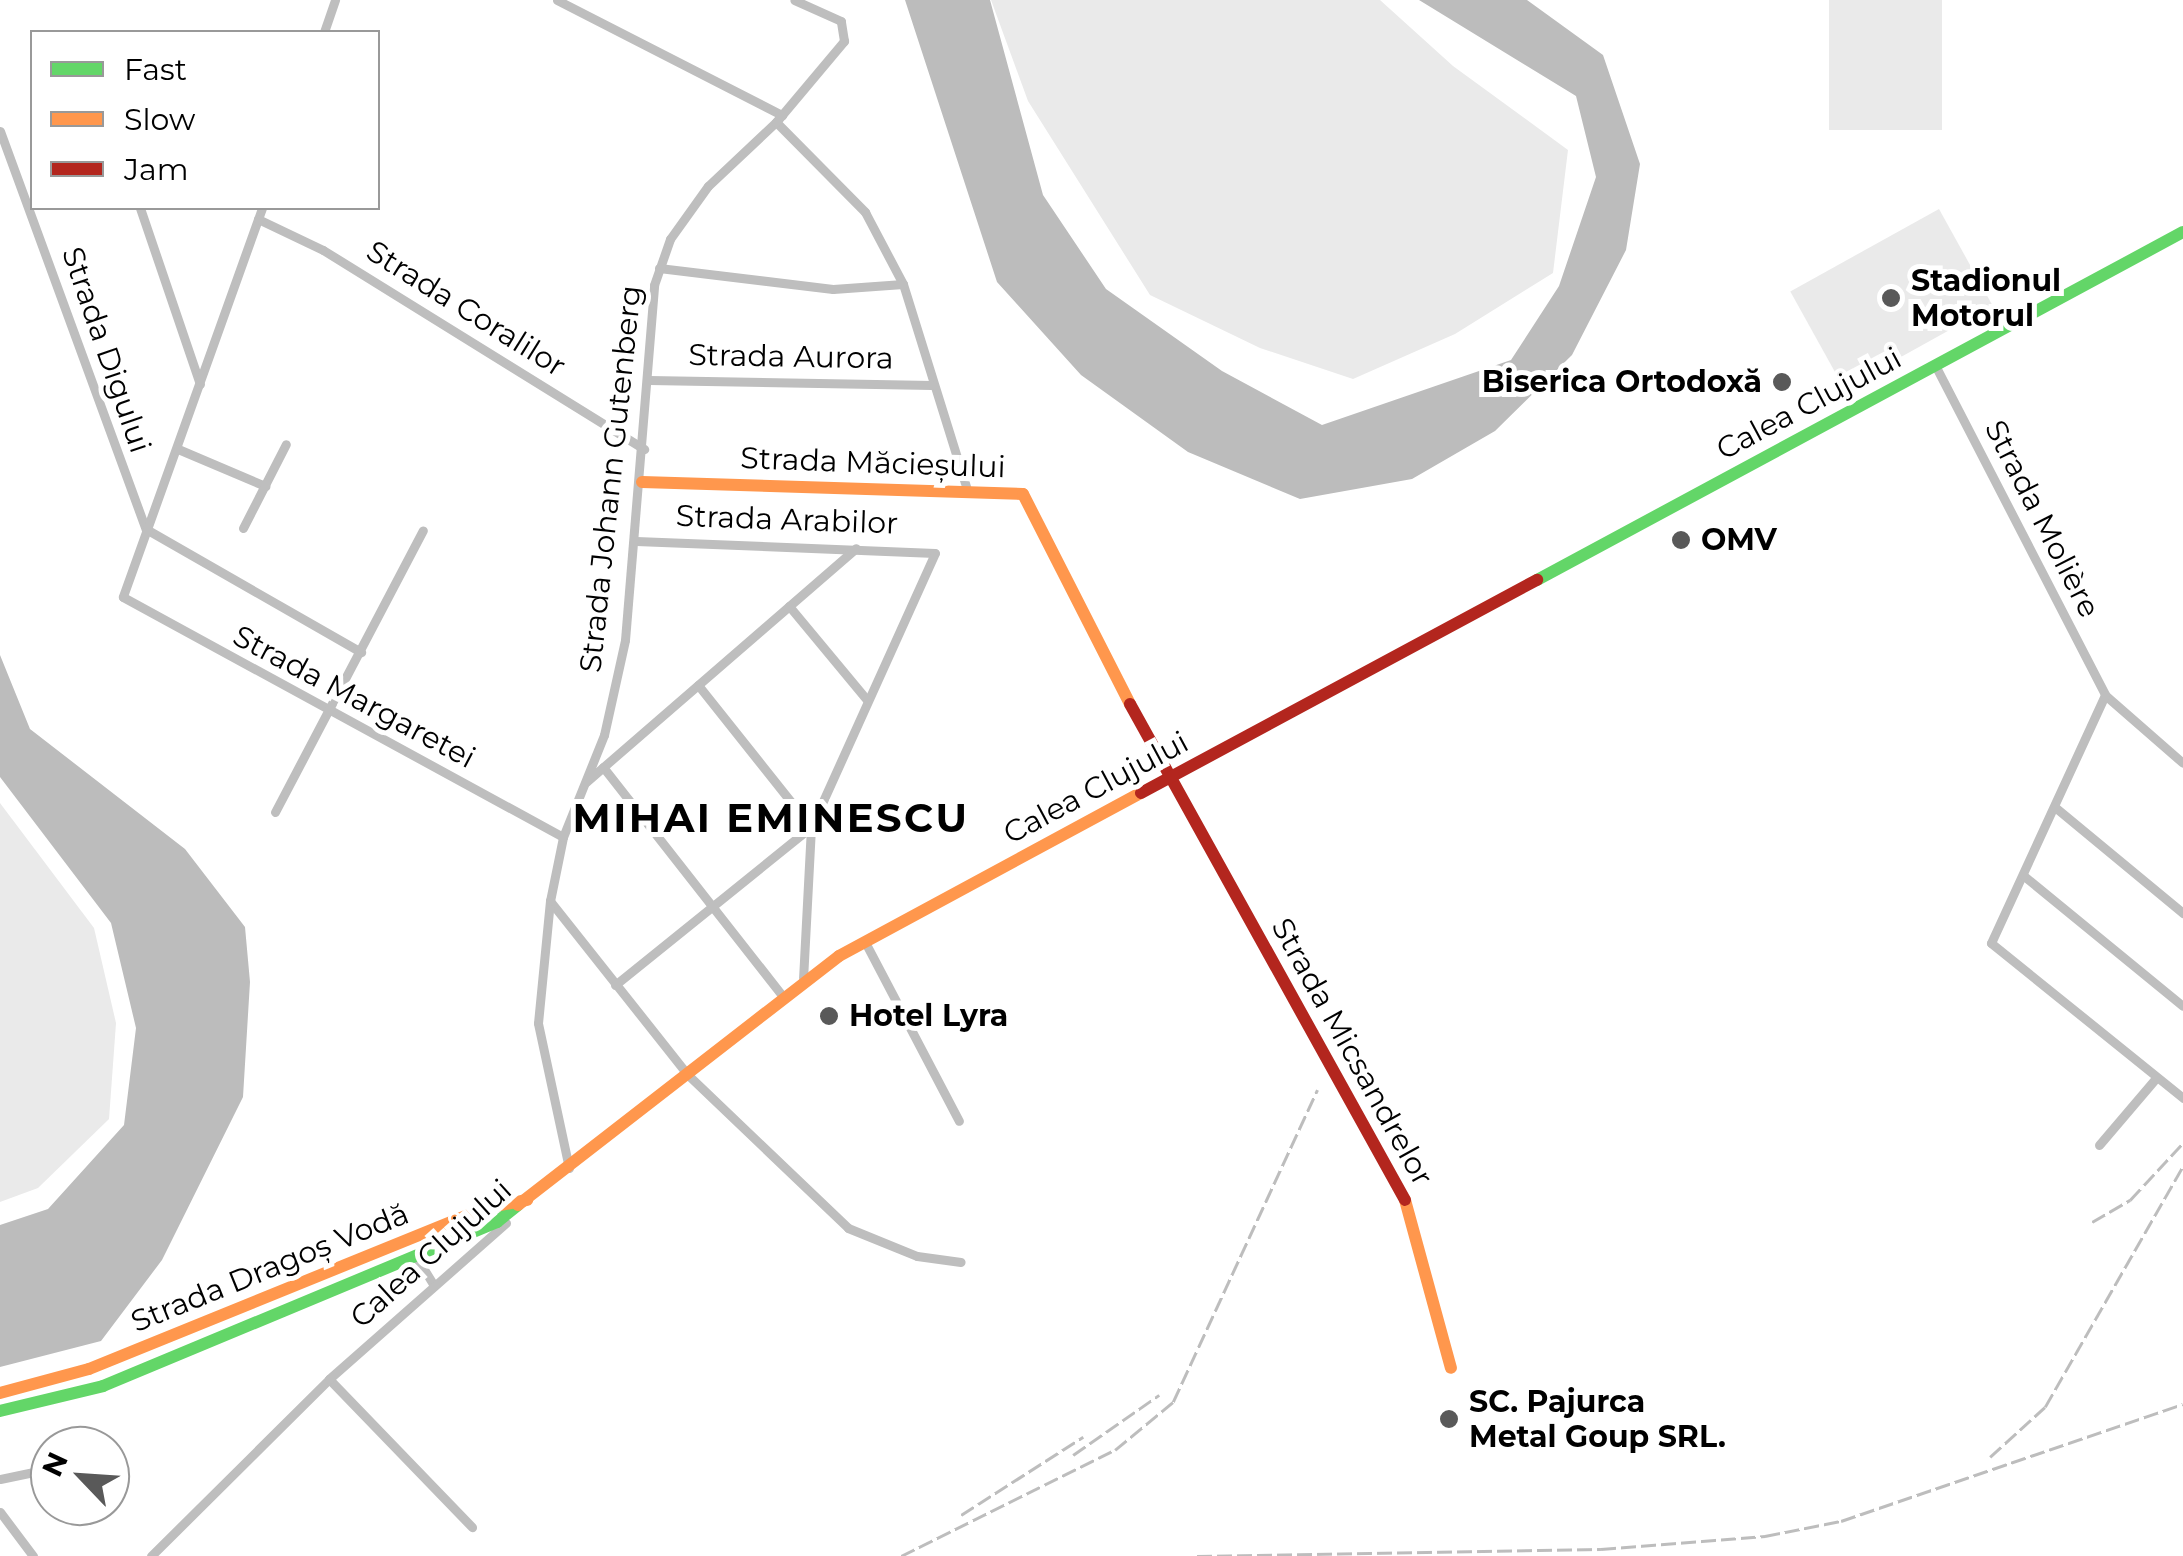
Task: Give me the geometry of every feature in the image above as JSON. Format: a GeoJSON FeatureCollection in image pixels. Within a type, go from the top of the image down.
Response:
{"type":"FeatureCollection","features":[{"type":"Feature","properties":{"kind":"main road","name":"Calea Clujului"},"geometry":{"type":"LineString","coordinates":[[528,1200],[570,1170],[782,994],[864,942],[2183,232]]}},
{"type":"Feature","properties":{"kind":"main road","name":"Strada Măcieșului"},"geometry":{"type":"LineString","coordinates":[[642,482],[967,488],[1023,494],[1168,777]]}},
{"type":"Feature","properties":{"kind":"main road","name":"Strada Micsandrelor"},"geometry":{"type":"LineString","coordinates":[[1168,777],[1410,1206],[1451,1368]]}},
{"type":"Feature","properties":{"kind":"main road","name":"Strada Dragoș Vodă"},"geometry":{"type":"LineString","coordinates":[[0,1393],[88,1369],[484,1208],[528,1200]]}},
{"type":"Feature","properties":{"kind":"main road","name":"Strada Dragoș Vodă"},"geometry":{"type":"LineString","coordinates":[[0,1411],[104,1386],[497,1222],[528,1200]]}},
{"type":"Feature","properties":{"kind":"main road"},"geometry":{"type":"LineString","coordinates":[[415,1255],[419,1240],[474,1220],[484,1208]]}},
{"type":"Feature","properties":{"kind":"main road"},"geometry":{"type":"LineString","coordinates":[[388,1248],[391,1264]]}},
{"type":"Feature","properties":{"kind":"street"},"geometry":{"type":"LineString","coordinates":[[325,30],[336,0]]}},
{"type":"Feature","properties":{"kind":"street"},"geometry":{"type":"LineString","coordinates":[[557,0],[779,119],[866,212],[903,284],[967,488]]}},
{"type":"Feature","properties":{"kind":"street","name":"Strada Johann Gutenberg"},"geometry":{"type":"LineString","coordinates":[[570,1170],[539,1038],[550,901],[563,837],[616,684],[636,541],[659,268],[670,239],[708,186],[779,119],[844,40],[846,27],[794,0]]}},
{"type":"Feature","properties":{"kind":"street","name":"Strada Digului"},"geometry":{"type":"LineString","coordinates":[[0,131],[146,529]]}},
{"type":"Feature","properties":{"kind":"street"},"geometry":{"type":"LineString","coordinates":[[141,210],[200,384]]}},
{"type":"Feature","properties":{"kind":"street"},"geometry":{"type":"LineString","coordinates":[[261,210],[146,529],[361,652]]}},
{"type":"Feature","properties":{"kind":"street","name":"Strada Coralilor"},"geometry":{"type":"LineString","coordinates":[[258,219],[324,250],[644,449]]}},
{"type":"Feature","properties":{"kind":"street"},"geometry":{"type":"LineString","coordinates":[[659,268],[834,289],[903,284]]}},
{"type":"Feature","properties":{"kind":"street","name":"Strada Molière"},"geometry":{"type":"LineString","coordinates":[[1935,365],[2105,695],[2183,763]]}},
{"type":"Feature","properties":{"kind":"street","name":"Strada Aurora"},"geometry":{"type":"LineString","coordinates":[[649,380],[932,385]]}},
{"type":"Feature","properties":{"kind":"street"},"geometry":{"type":"LineString","coordinates":[[243,528],[286,444]]}},
{"type":"Feature","properties":{"kind":"street"},"geometry":{"type":"LineString","coordinates":[[178,449],[265,486]]}},
{"type":"Feature","properties":{"kind":"street","name":"Strada Margaretei"},"geometry":{"type":"LineString","coordinates":[[146,529],[123,597],[328,714],[563,837]]}},
{"type":"Feature","properties":{"kind":"street"},"geometry":{"type":"LineString","coordinates":[[276,812],[423,530]]}},
{"type":"Feature","properties":{"kind":"street","name":"Strada Arabilor"},"geometry":{"type":"LineString","coordinates":[[636,541],[936,553],[867,700]]}},
{"type":"Feature","properties":{"kind":"street"},"geometry":{"type":"LineString","coordinates":[[583,784],[856,548]]}},
{"type":"Feature","properties":{"kind":"street"},"geometry":{"type":"LineString","coordinates":[[789,606],[867,700],[811,826],[803,978]]}},
{"type":"Feature","properties":{"kind":"street"},"geometry":{"type":"LineString","coordinates":[[698,685],[811,826]]}},
{"type":"Feature","properties":{"kind":"street"},"geometry":{"type":"LineString","coordinates":[[2105,695],[1991,943],[2183,1098]]}},
{"type":"Feature","properties":{"kind":"street"},"geometry":{"type":"LineString","coordinates":[[603,767],[782,994]]}},
{"type":"Feature","properties":{"kind":"street"},"geometry":{"type":"LineString","coordinates":[[2056,808],[2183,913]]}},
{"type":"Feature","properties":{"kind":"street"},"geometry":{"type":"LineString","coordinates":[[615,985],[811,826]]}},
{"type":"Feature","properties":{"kind":"street"},"geometry":{"type":"LineString","coordinates":[[2024,876],[2183,1006]]}},
{"type":"Feature","properties":{"kind":"street"},"geometry":{"type":"LineString","coordinates":[[550,901],[687,1074],[848,1228],[917,1256],[961,1262]]}},
{"type":"Feature","properties":{"kind":"street"},"geometry":{"type":"LineString","coordinates":[[864,942],[959,1121]]}},
{"type":"Feature","properties":{"kind":"street"},"geometry":{"type":"LineString","coordinates":[[2099,1145],[2156,1078]]}},
{"type":"Feature","properties":{"kind":"street","name":"Calea Clujului"},"geometry":{"type":"LineString","coordinates":[[151,1556],[329,1379],[528,1200]]}},
{"type":"Feature","properties":{"kind":"street"},"geometry":{"type":"LineString","coordinates":[[415,1255],[434,1285]]}},
{"type":"Feature","properties":{"kind":"street"},"geometry":{"type":"LineString","coordinates":[[329,1379],[472,1527]]}},
{"type":"Feature","properties":{"kind":"street"},"geometry":{"type":"LineString","coordinates":[[0,1479],[30,1473]]}},
{"type":"Feature","properties":{"kind":"street"},"geometry":{"type":"LineString","coordinates":[[0,1512],[33,1556]]}},
{"type":"Feature","properties":{"kind":"shaded area"},"geometry":{"type":"Polygon","coordinates":[[[905,0],[990,0],[1043,195],[1106,289],[1222,371],[1322,425],[1511,360],[1559,286],[1596,177],[1576,96],[1419,0],[1527,0],[1603,55],[1640,164],[1626,250],[1572,355],[1495,431],[1412,479],[1300,499],[1188,452],[1081,375],[997,282],[905,0]]]}},
{"type":"Feature","properties":{"kind":"shaded area"},"geometry":{"type":"Polygon","coordinates":[[[991,0],[1380,0],[1453,66],[1568,150],[1553,273],[1455,334],[1353,379],[1260,348],[1150,295],[1028,101],[991,0]]]}},
{"type":"Feature","properties":{"kind":"shaded area"},"geometry":{"type":"Polygon","coordinates":[[[1829,0],[1942,0],[1942,130],[1829,130],[1829,0]]]}},
{"type":"Feature","properties":{"kind":"shaded area","name":"Stadionul Motorul"},"geometry":{"type":"Polygon","coordinates":[[[1939,209],[1993,306],[1844,389],[1790,291],[1939,209]]]}},
{"type":"Feature","properties":{"kind":"shaded area"},"geometry":{"type":"Polygon","coordinates":[[[0,655],[30,729],[185,849],[245,927],[250,982],[243,1097],[162,1260],[101,1341],[0,1367],[0,1225],[48,1209],[124,1125],[136,1028],[111,923],[0,777],[0,655]]]}},
{"type":"Feature","properties":{"kind":"shaded area"},"geometry":{"type":"Polygon","coordinates":[[[0,803],[94,928],[116,1023],[109,1119],[38,1188],[0,1202],[0,803]]]}},
{"type":"Feature","properties":{"kind":"railway"},"geometry":{"type":"LineString","coordinates":[[901,1556],[1115,1450],[1173,1402],[1317,1090]]}},
{"type":"Feature","properties":{"kind":"railway"},"geometry":{"type":"LineString","coordinates":[[2092,1222],[2130,1200],[2183,1143]]}},
{"type":"Feature","properties":{"kind":"railway"},"geometry":{"type":"LineString","coordinates":[[1990,1457],[2045,1407],[2183,1166]]}},
{"type":"Feature","properties":{"kind":"railway"},"geometry":{"type":"LineString","coordinates":[[1073,1455],[1159,1395]]}},
{"type":"Feature","properties":{"kind":"railway"},"geometry":{"type":"LineString","coordinates":[[1197,1556],[1601,1549],[1765,1536],[1841,1521],[2183,1404]]}},
{"type":"Feature","properties":{"kind":"railway"},"geometry":{"type":"LineString","coordinates":[[961,1515],[1083,1437]]}},
{"type":"Feature","properties":{"kind":"traffic: fast"},"geometry":{"type":"LineString","coordinates":[[1537,580],[2183,232]]}},
{"type":"Feature","properties":{"kind":"traffic: fast"},"geometry":{"type":"LineString","coordinates":[[0,1411],[103,1386],[497,1222],[518,1205]]}},
{"type":"Feature","properties":{"kind":"traffic: slow"},"geometry":{"type":"LineString","coordinates":[[642,482],[1023,494],[1130,704]]}},
{"type":"Feature","properties":{"kind":"traffic: slow"},"geometry":{"type":"LineString","coordinates":[[518,1205],[839,956],[1141,793]]}},
{"type":"Feature","properties":{"kind":"traffic: slow"},"geometry":{"type":"LineString","coordinates":[[0,1393],[89,1369],[485,1208],[527,1200]]}},
{"type":"Feature","properties":{"kind":"traffic: slow"},"geometry":{"type":"LineString","coordinates":[[1405,1200],[1451,1368]]}},
{"type":"Feature","properties":{"kind":"traffic: jam"},"geometry":{"type":"LineString","coordinates":[[1141,793],[1537,580]]}},
{"type":"Feature","properties":{"kind":"traffic: jam"},"geometry":{"type":"LineString","coordinates":[[1130,704],[1405,1200]]}},
{"type":"Feature","properties":{"kind":"place","name":"Stadionul Motorul"},"geometry":{"type":"Point","coordinates":[1891,298]}},
{"type":"Feature","properties":{"kind":"place","name":"Biserica Ortodoxă"},"geometry":{"type":"Point","coordinates":[1782,382]}},
{"type":"Feature","properties":{"kind":"place","name":"OMV"},"geometry":{"type":"Point","coordinates":[1681,540]}},
{"type":"Feature","properties":{"kind":"place","name":"Hotel Lyra"},"geometry":{"type":"Point","coordinates":[829,1016]}},
{"type":"Feature","properties":{"kind":"place","name":"SC. Pajurca Metal Goup SRL."},"geometry":{"type":"Point","coordinates":[1449,1419]}},
{"type":"Feature","properties":{"kind":"district","name":"MIHAI EMINESCU"},"geometry":{"type":"Point","coordinates":[771,818]}}]}
